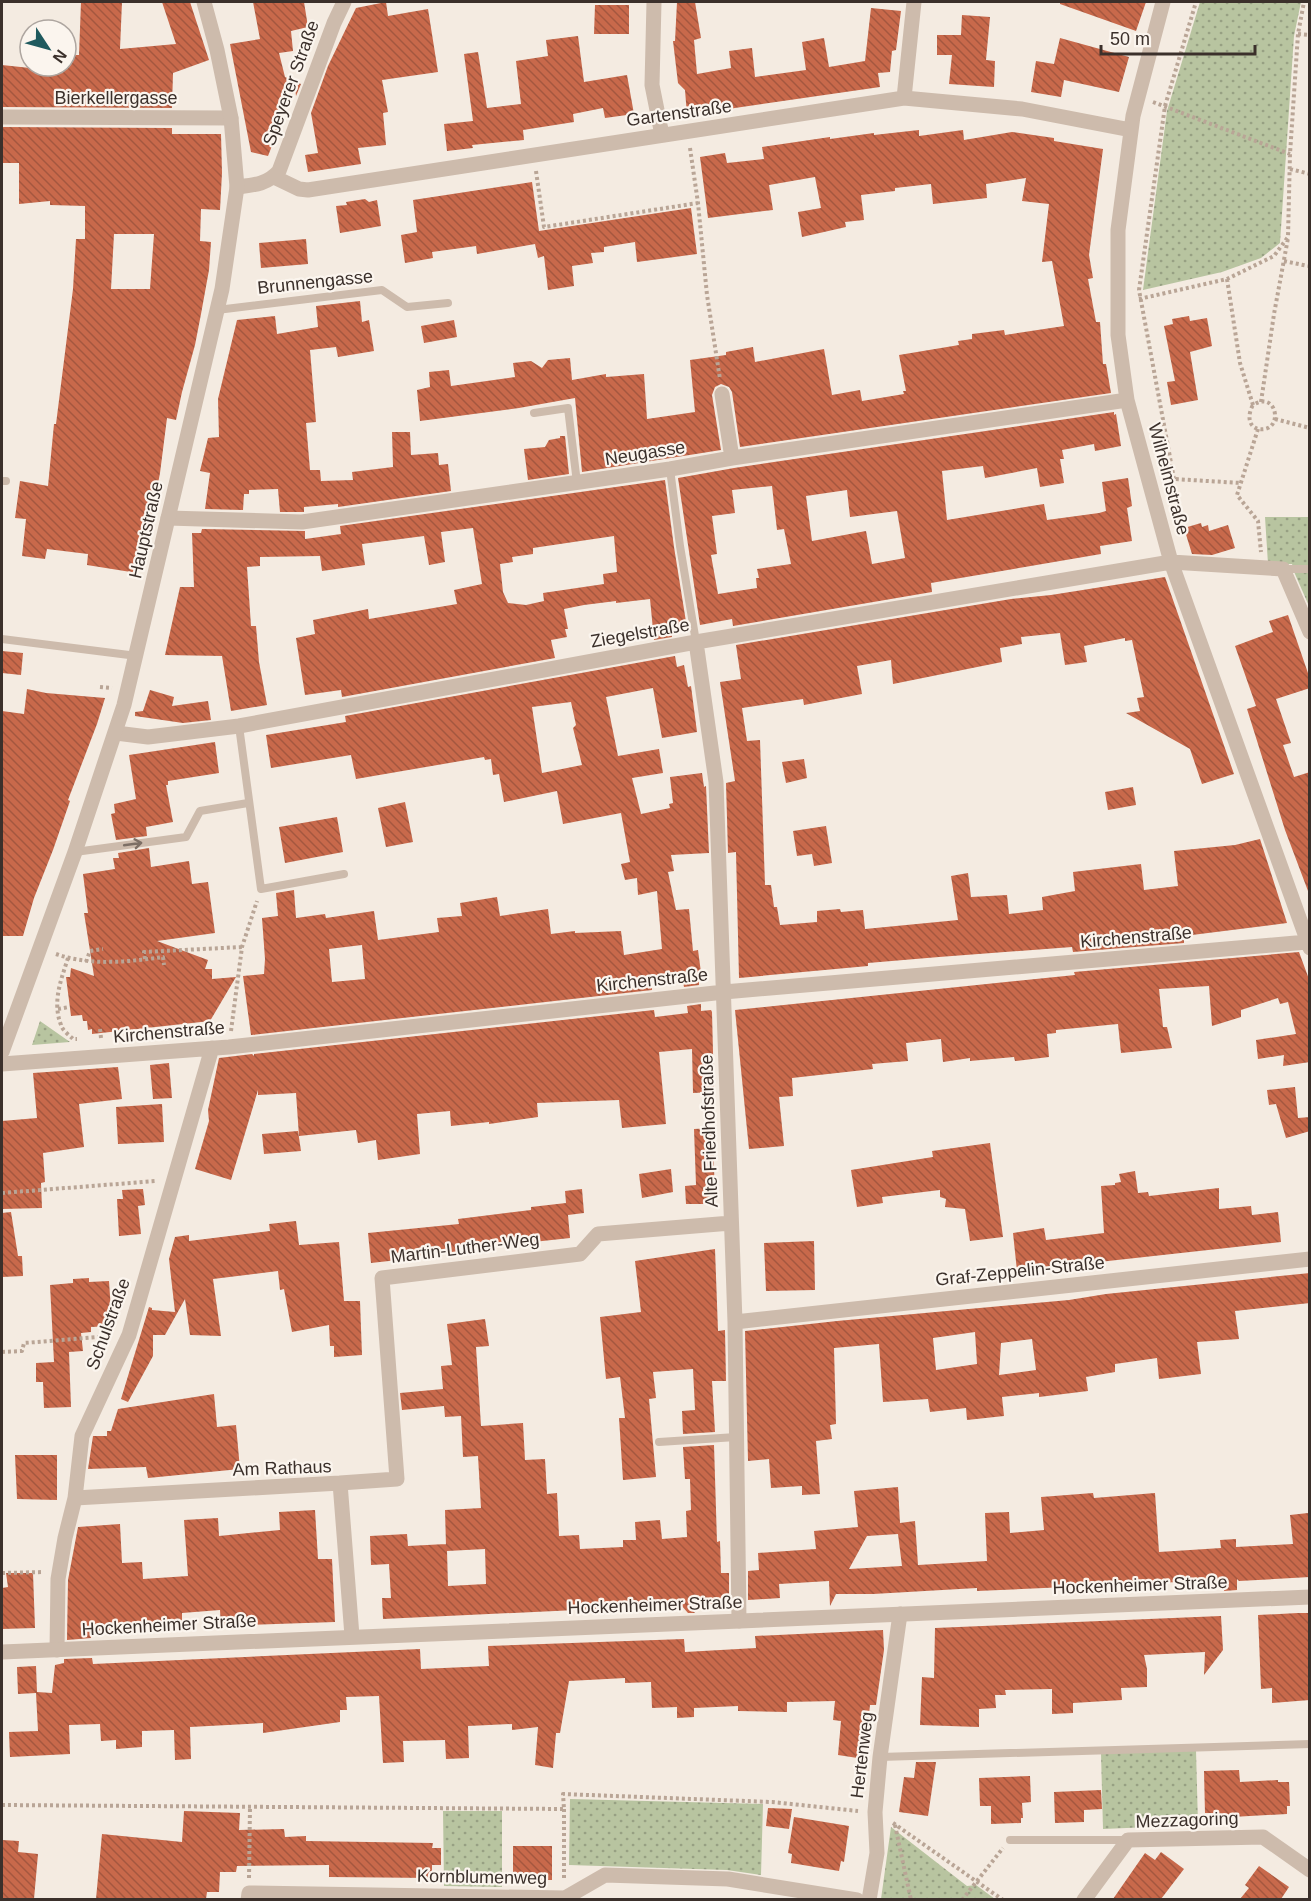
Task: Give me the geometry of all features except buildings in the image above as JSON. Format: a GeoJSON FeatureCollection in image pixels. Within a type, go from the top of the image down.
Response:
{"type":"FeatureCollection","features":[{"type":"Feature","properties":{"kind":"street","name":"Hauptstraße"},"geometry":{"type":"LineString","coordinates":[[2,1052],[116,734],[217,310],[237,187],[231,117],[218,50],[204,2]]}},
{"type":"Feature","properties":{"kind":"street","name":"Speyerer Straße"},"geometry":{"type":"LineString","coordinates":[[274,177],[283,163],[334,23],[344,2]]}},
{"type":"Feature","properties":{"kind":"street"},"geometry":{"type":"LineString","coordinates":[[654,2],[652,85],[662,135]]}},
{"type":"Feature","properties":{"kind":"street"},"geometry":{"type":"LineString","coordinates":[[904,98],[914,2]]}},
{"type":"Feature","properties":{"kind":"street","name":"Wilhelmstraße"},"geometry":{"type":"LineString","coordinates":[[1163,2],[1131,130],[1118,230],[1118,335],[1127,400],[1171,562],[1308,945]]}},
{"type":"Feature","properties":{"kind":"street","name":"Gartenstraße"},"geometry":{"type":"LineString","coordinates":[[274,177],[299,189],[308,190],[904,98],[1022,109],[1131,130]]}},
{"type":"Feature","properties":{"kind":"street","name":"Bierkellergasse"},"geometry":{"type":"LineString","coordinates":[[2,117],[231,117]]}},
{"type":"Feature","properties":{"kind":"street"},"geometry":{"type":"LineString","coordinates":[[237,187],[255,185],[274,177]]}},
{"type":"Feature","properties":{"kind":"street"},"geometry":{"type":"LineString","coordinates":[[722,394],[732,458]]}},
{"type":"Feature","properties":{"kind":"street","name":"Neugasse"},"geometry":{"type":"LineString","coordinates":[[168,518],[302,522],[670,470],[732,458],[1127,400]]}},
{"type":"Feature","properties":{"kind":"street","name":"Ziegelstraße"},"geometry":{"type":"LineString","coordinates":[[116,734],[148,737],[239,726],[696,642],[1171,562],[1283,569]]}},
{"type":"Feature","properties":{"kind":"street"},"geometry":{"type":"LineString","coordinates":[[1283,569],[1310,632]]}},
{"type":"Feature","properties":{"kind":"street","name":"Alte Friedhofstraße"},"geometry":{"type":"LineString","coordinates":[[696,642],[716,782],[735,1322],[739,1621]]}},
{"type":"Feature","properties":{"kind":"street","name":"Kirchenstraße"},"geometry":{"type":"LineString","coordinates":[[2,1064],[229,1047],[724,992],[1308,945]]}},
{"type":"Feature","properties":{"kind":"street","name":"Schulstraße"},"geometry":{"type":"LineString","coordinates":[[57,1650],[59,1571],[75,1498],[82,1436],[129,1335],[212,1048]]}},
{"type":"Feature","properties":{"kind":"street","name":"Martin-Luther-Weg"},"geometry":{"type":"LineString","coordinates":[[340,1483],[397,1479],[382,1278],[579,1254],[598,1234],[731,1222]]}},
{"type":"Feature","properties":{"kind":"street","name":"Graf-Zeppelin-Straße"},"geometry":{"type":"LineString","coordinates":[[735,1322],[1310,1259]]}},
{"type":"Feature","properties":{"kind":"street","name":"Am Rathaus"},"geometry":{"type":"LineString","coordinates":[[75,1498],[340,1483],[352,1636]]}},
{"type":"Feature","properties":{"kind":"street","name":"Hockenheimer Straße"},"geometry":{"type":"LineString","coordinates":[[2,1652],[1310,1597]]}},
{"type":"Feature","properties":{"kind":"street","name":"Hertenweg"},"geometry":{"type":"LineString","coordinates":[[868,1899],[877,1852],[875,1812],[880,1757],[900,1614]]}},
{"type":"Feature","properties":{"kind":"street","name":"Mezzagoring"},"geometry":{"type":"LineString","coordinates":[[1084,1899],[1128,1840],[1263,1837],[1310,1869]]}},
{"type":"Feature","properties":{"kind":"street","name":"Kornblumenweg"},"geometry":{"type":"LineString","coordinates":[[249,1896],[565,1898],[605,1875],[728,1879],[857,1899]]}},
{"type":"Feature","properties":{"kind":"lane","name":"Brunnengasse"},"geometry":{"type":"LineString","coordinates":[[217,310],[382,290],[407,307],[448,303]]}},
{"type":"Feature","properties":{"kind":"lane"},"geometry":{"type":"LineString","coordinates":[[534,413],[568,408],[577,483]]}},
{"type":"Feature","properties":{"kind":"lane"},"geometry":{"type":"LineString","coordinates":[[670,470],[696,642]]}},
{"type":"Feature","properties":{"kind":"lane"},"geometry":{"type":"LineString","coordinates":[[1283,569],[1310,569]]}},
{"type":"Feature","properties":{"kind":"lane"},"geometry":{"type":"LineString","coordinates":[[2,639],[136,656]]}},
{"type":"Feature","properties":{"kind":"lane"},"geometry":{"type":"LineString","coordinates":[[239,726],[261,889],[344,874]]}},
{"type":"Feature","properties":{"kind":"lane"},"geometry":{"type":"LineString","coordinates":[[75,852],[186,837],[200,811],[248,802]]}},
{"type":"Feature","properties":{"kind":"lane"},"geometry":{"type":"LineString","coordinates":[[659,1442],[736,1437]]}},
{"type":"Feature","properties":{"kind":"lane"},"geometry":{"type":"LineString","coordinates":[[880,1757],[1310,1744]]}},
{"type":"Feature","properties":{"kind":"lane"},"geometry":{"type":"LineString","coordinates":[[1010,1840],[1128,1840]]}},
{"type":"Feature","properties":{"kind":"path"},"geometry":{"type":"LineString","coordinates":[[1174,479],[1139,290],[1165,106],[1196,2]]}},
{"type":"Feature","properties":{"kind":"path"},"geometry":{"type":"LineString","coordinates":[[1261,402],[1288,237],[1290,154],[1298,34],[1304,2]]}},
{"type":"Feature","properties":{"kind":"path"},"geometry":{"type":"LineString","coordinates":[[1298,34],[1310,35]]}},
{"type":"Feature","properties":{"kind":"path"},"geometry":{"type":"LineString","coordinates":[[1138,98],[1165,106],[1290,154]]}},
{"type":"Feature","properties":{"kind":"path"},"geometry":{"type":"LineString","coordinates":[[687,132],[722,394]]}},
{"type":"Feature","properties":{"kind":"path"},"geometry":{"type":"LineString","coordinates":[[534,155],[544,227],[698,203]]}},
{"type":"Feature","properties":{"kind":"path"},"geometry":{"type":"LineString","coordinates":[[1290,169],[1310,174]]}},
{"type":"Feature","properties":{"kind":"path"},"geometry":{"type":"LineString","coordinates":[[1118,300],[1141,299],[1227,279],[1274,256],[1288,237]]}},
{"type":"Feature","properties":{"kind":"path"},"geometry":{"type":"LineString","coordinates":[[1284,261],[1308,266]]}},
{"type":"Feature","properties":{"kind":"path"},"geometry":{"type":"LineString","coordinates":[[1227,279],[1240,363],[1253,405]]}},
{"type":"Feature","properties":{"kind":"path"},"geometry":{"type":"LineString","coordinates":[[1267,402],[1272,406],[1275,419],[1267,428],[1258,429],[1248,417],[1253,405],[1267,402]]}},
{"type":"Feature","properties":{"kind":"path"},"geometry":{"type":"LineString","coordinates":[[1275,419],[1310,428]]}},
{"type":"Feature","properties":{"kind":"path"},"geometry":{"type":"LineString","coordinates":[[1258,429],[1237,495],[1258,520],[1262,567]]}},
{"type":"Feature","properties":{"kind":"path"},"geometry":{"type":"LineString","coordinates":[[1150,485],[1174,479],[1241,483]]}},
{"type":"Feature","properties":{"kind":"path"},"geometry":{"type":"LineString","coordinates":[[229,1047],[242,947],[261,889]]}},
{"type":"Feature","properties":{"kind":"path"},"geometry":{"type":"LineString","coordinates":[[145,959],[144,952],[242,947]]}},
{"type":"Feature","properties":{"kind":"path"},"geometry":{"type":"LineString","coordinates":[[39,948],[86,962],[163,957],[164,965]]}},
{"type":"Feature","properties":{"kind":"path"},"geometry":{"type":"LineString","coordinates":[[86,962],[90,951],[103,949]]}},
{"type":"Feature","properties":{"kind":"path"},"geometry":{"type":"LineString","coordinates":[[68,958],[57,992],[61,1026],[73,1039],[83,1039]]}},
{"type":"Feature","properties":{"kind":"path"},"geometry":{"type":"LineString","coordinates":[[58,1009],[69,1007]]}},
{"type":"Feature","properties":{"kind":"path"},"geometry":{"type":"LineString","coordinates":[[100,1029],[102,1057]]}},
{"type":"Feature","properties":{"kind":"path"},"geometry":{"type":"LineString","coordinates":[[92,1038],[101,1038]]}},
{"type":"Feature","properties":{"kind":"path"},"geometry":{"type":"LineString","coordinates":[[2,1193],[174,1179]]}},
{"type":"Feature","properties":{"kind":"path"},"geometry":{"type":"LineString","coordinates":[[2,1352],[22,1351],[24,1343],[129,1335]]}},
{"type":"Feature","properties":{"kind":"path"},"geometry":{"type":"LineString","coordinates":[[2,1573],[59,1571]]}},
{"type":"Feature","properties":{"kind":"path"},"geometry":{"type":"LineString","coordinates":[[565,1898],[563,1794],[772,1802],[875,1812],[1003,1899]]}},
{"type":"Feature","properties":{"kind":"path"},"geometry":{"type":"LineString","coordinates":[[2,1805],[564,1809]]}},
{"type":"Feature","properties":{"kind":"path"},"geometry":{"type":"LineString","coordinates":[[249,1896],[250,1807]]}},
{"type":"Feature","properties":{"kind":"path"},"geometry":{"type":"LineString","coordinates":[[895,1824],[911,1899]]}},
{"type":"Feature","properties":{"kind":"path"},"geometry":{"type":"LineString","coordinates":[[962,1899],[1010,1840]]}},
{"type":"Feature","properties":{"kind":"green space"},"geometry":{"type":"Polygon","coordinates":[[[1200,2],[1301,2],[1294,36],[1280,243],[1261,258],[1222,272],[1143,290],[1167,111],[1200,2]]]}},
{"type":"Feature","properties":{"kind":"green space"},"geometry":{"type":"Polygon","coordinates":[[[1265,517],[1309,517],[1309,606],[1292,564],[1268,564],[1265,517]]]}},
{"type":"Feature","properties":{"kind":"green space"},"geometry":{"type":"Polygon","coordinates":[[[40,1021],[70,1042],[32,1045],[40,1021]]]}},
{"type":"Feature","properties":{"kind":"green space"},"geometry":{"type":"Polygon","coordinates":[[[1196,1750],[1198,1825],[1103,1829],[1101,1753],[1196,1750]]]}},
{"type":"Feature","properties":{"kind":"green space"},"geometry":{"type":"Polygon","coordinates":[[[570,1799],[763,1804],[761,1875],[727,1870],[569,1865],[570,1799]]]}},
{"type":"Feature","properties":{"kind":"green space"},"geometry":{"type":"Polygon","coordinates":[[[443,1811],[502,1811],[502,1887],[444,1886],[443,1811]]]}},
{"type":"Feature","properties":{"kind":"green space"},"geometry":{"type":"Polygon","coordinates":[[[891,1827],[967,1886],[976,1885],[995,1899],[881,1899],[891,1827]]]}}]}
